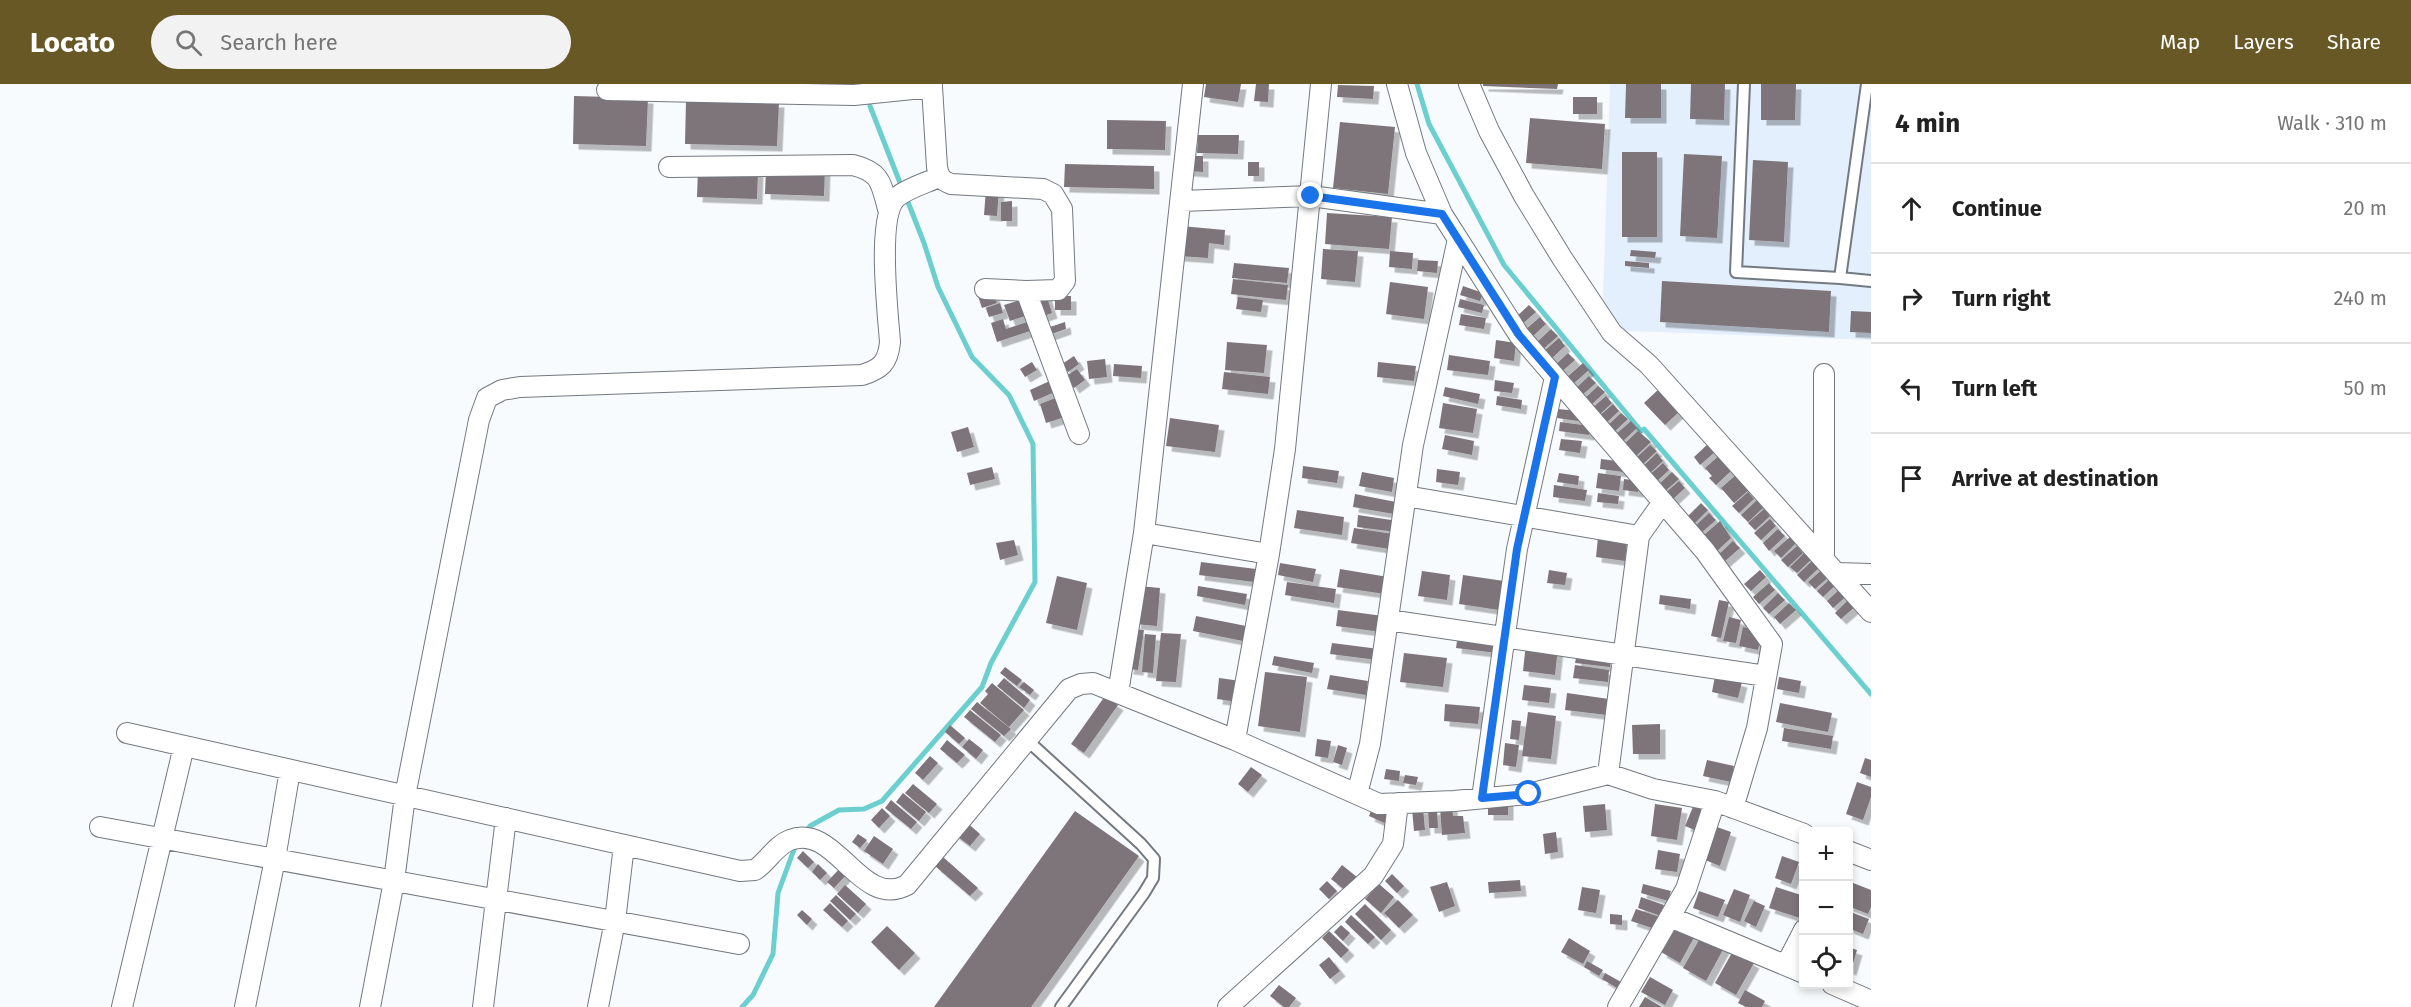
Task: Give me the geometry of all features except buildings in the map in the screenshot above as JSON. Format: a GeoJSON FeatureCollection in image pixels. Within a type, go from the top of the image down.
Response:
{"type":"FeatureCollection","features":[{"type":"Feature","properties":{"kind":"street"},"geometry":{"type":"LineString","coordinates":[[1118,693],[1144,533],[1193,84]]}},
{"type":"Feature","properties":{"kind":"street"},"geometry":{"type":"LineString","coordinates":[[1235,740],[1269,554],[1285,449],[1321,84]]}},
{"type":"Feature","properties":{"kind":"street"},"geometry":{"type":"LineString","coordinates":[[1397,84],[1416,153],[1442,214],[1519,335],[1705,551],[1772,644],[1757,728],[1686,889],[1618,1007]]}},
{"type":"Feature","properties":{"kind":"street"},"geometry":{"type":"LineString","coordinates":[[1469,84],[1489,131],[1524,196],[1612,333],[1649,365],[1871,612]]}},
{"type":"Feature","properties":{"kind":"street"},"geometry":{"type":"LineString","coordinates":[[607,90],[854,96],[932,86],[939,177]]}},
{"type":"Feature","properties":{"kind":"street"},"geometry":{"type":"LineString","coordinates":[[669,167],[853,165],[867,168],[875,173],[893,203]]}},
{"type":"Feature","properties":{"kind":"street"},"geometry":{"type":"LineString","coordinates":[[370,1007],[394,880],[405,796],[479,420],[487,399],[502,390],[520,387],[862,375],[875,371],[884,365],[889,355],[885,234],[893,203],[939,177]]}},
{"type":"Feature","properties":{"kind":"street"},"geometry":{"type":"LineString","coordinates":[[939,177],[951,184],[1042,189],[1053,194],[1058,200],[1063,218],[1064,285],[1058,290],[1026,291],[985,288]]}},
{"type":"Feature","properties":{"kind":"street"},"geometry":{"type":"LineString","coordinates":[[1182,201],[1311,196],[1442,214]]}},
{"type":"Feature","properties":{"kind":"street"},"geometry":{"type":"LineString","coordinates":[[1357,794],[1370,744],[1413,445],[1458,239]]}},
{"type":"Feature","properties":{"kind":"street"},"geometry":{"type":"LineString","coordinates":[[1026,291],[1079,434]]}},
{"type":"Feature","properties":{"kind":"street"},"geometry":{"type":"LineString","coordinates":[[1824,374],[1830,566]]}},
{"type":"Feature","properties":{"kind":"street"},"geometry":{"type":"LineString","coordinates":[[1482,798],[1517,549],[1555,377]]}},
{"type":"Feature","properties":{"kind":"street"},"geometry":{"type":"LineString","coordinates":[[1406,496],[1639,536]]}},
{"type":"Feature","properties":{"kind":"street"},"geometry":{"type":"LineString","coordinates":[[1608,774],[1639,536],[1663,502]]}},
{"type":"Feature","properties":{"kind":"street"},"geometry":{"type":"LineString","coordinates":[[1144,533],[1269,554]]}},
{"type":"Feature","properties":{"kind":"street"},"geometry":{"type":"LineString","coordinates":[[1830,566],[1871,574]]}},
{"type":"Feature","properties":{"kind":"street"},"geometry":{"type":"LineString","coordinates":[[1388,620],[1766,676]]}},
{"type":"Feature","properties":{"kind":"street"},"geometry":{"type":"LineString","coordinates":[[127,733],[740,871],[755,870],[779,847],[802,838],[822,843],[877,888],[890,891],[907,885],[1069,689],[1081,684],[1094,683],[1235,740],[1379,804],[1529,794],[1608,774],[1653,789],[1724,804],[1799,832]]}},
{"type":"Feature","properties":{"kind":"street"},"geometry":{"type":"LineString","coordinates":[[122,1007],[164,839],[184,746]]}},
{"type":"Feature","properties":{"kind":"street"},"geometry":{"type":"LineString","coordinates":[[245,1007],[275,859],[290,770]]}},
{"type":"Feature","properties":{"kind":"street"},"geometry":{"type":"LineString","coordinates":[[1228,1007],[1373,876],[1393,844],[1398,803]]}},
{"type":"Feature","properties":{"kind":"street"},"geometry":{"type":"LineString","coordinates":[[483,1007],[506,818]]}},
{"type":"Feature","properties":{"kind":"street"},"geometry":{"type":"LineString","coordinates":[[100,827],[739,944]]}},
{"type":"Feature","properties":{"kind":"street"},"geometry":{"type":"LineString","coordinates":[[598,1007],[615,921],[624,845]]}},
{"type":"Feature","properties":{"kind":"street"},"geometry":{"type":"LineString","coordinates":[[1853,853],[1871,860]]}},
{"type":"Feature","properties":{"kind":"street"},"geometry":{"type":"LineString","coordinates":[[1670,917],[1795,969],[1802,935]]}},
{"type":"Feature","properties":{"kind":"street"},"geometry":{"type":"LineString","coordinates":[[1843,989],[1871,1001]]}},
{"type":"Feature","properties":{"kind":"lane"},"geometry":{"type":"LineString","coordinates":[[1744,84],[1736,272],[1871,280]]}},
{"type":"Feature","properties":{"kind":"lane"},"geometry":{"type":"LineString","coordinates":[[1840,278],[1867,84]]}},
{"type":"Feature","properties":{"kind":"lane"},"geometry":{"type":"LineString","coordinates":[[1027,740],[1150,852],[1155,868],[1153,878],[1144,893],[1061,1007]]}},
{"type":"Feature","properties":{"kind":"shaded area"},"geometry":{"type":"Polygon","coordinates":[[[1610,84],[1871,84],[1871,340],[1602,330],[1610,84]]]}},
{"type":"Feature","properties":{"kind":"waterway"},"geometry":{"type":"LineString","coordinates":[[1417,84],[1429,124],[1504,265],[1641,431],[1644,429],[1871,694]]}},
{"type":"Feature","properties":{"kind":"waterway"},"geometry":{"type":"LineString","coordinates":[[870,106],[902,188]]}},
{"type":"Feature","properties":{"kind":"waterway"},"geometry":{"type":"LineString","coordinates":[[805,832],[810,826],[839,810],[864,809],[882,801],[982,687],[991,663],[1035,582],[1033,444],[1009,395],[972,357],[938,287],[906,197]]}},
{"type":"Feature","properties":{"kind":"waterway"},"geometry":{"type":"LineString","coordinates":[[742,1007],[753,995],[773,954],[778,893],[796,844]]}},
{"type":"Feature","properties":{"kind":"route"},"geometry":{"type":"LineString","coordinates":[[1311,196],[1442,214],[1519,335],[1555,377],[1533,486],[1517,549],[1482,798],[1529,794]]}}]}
